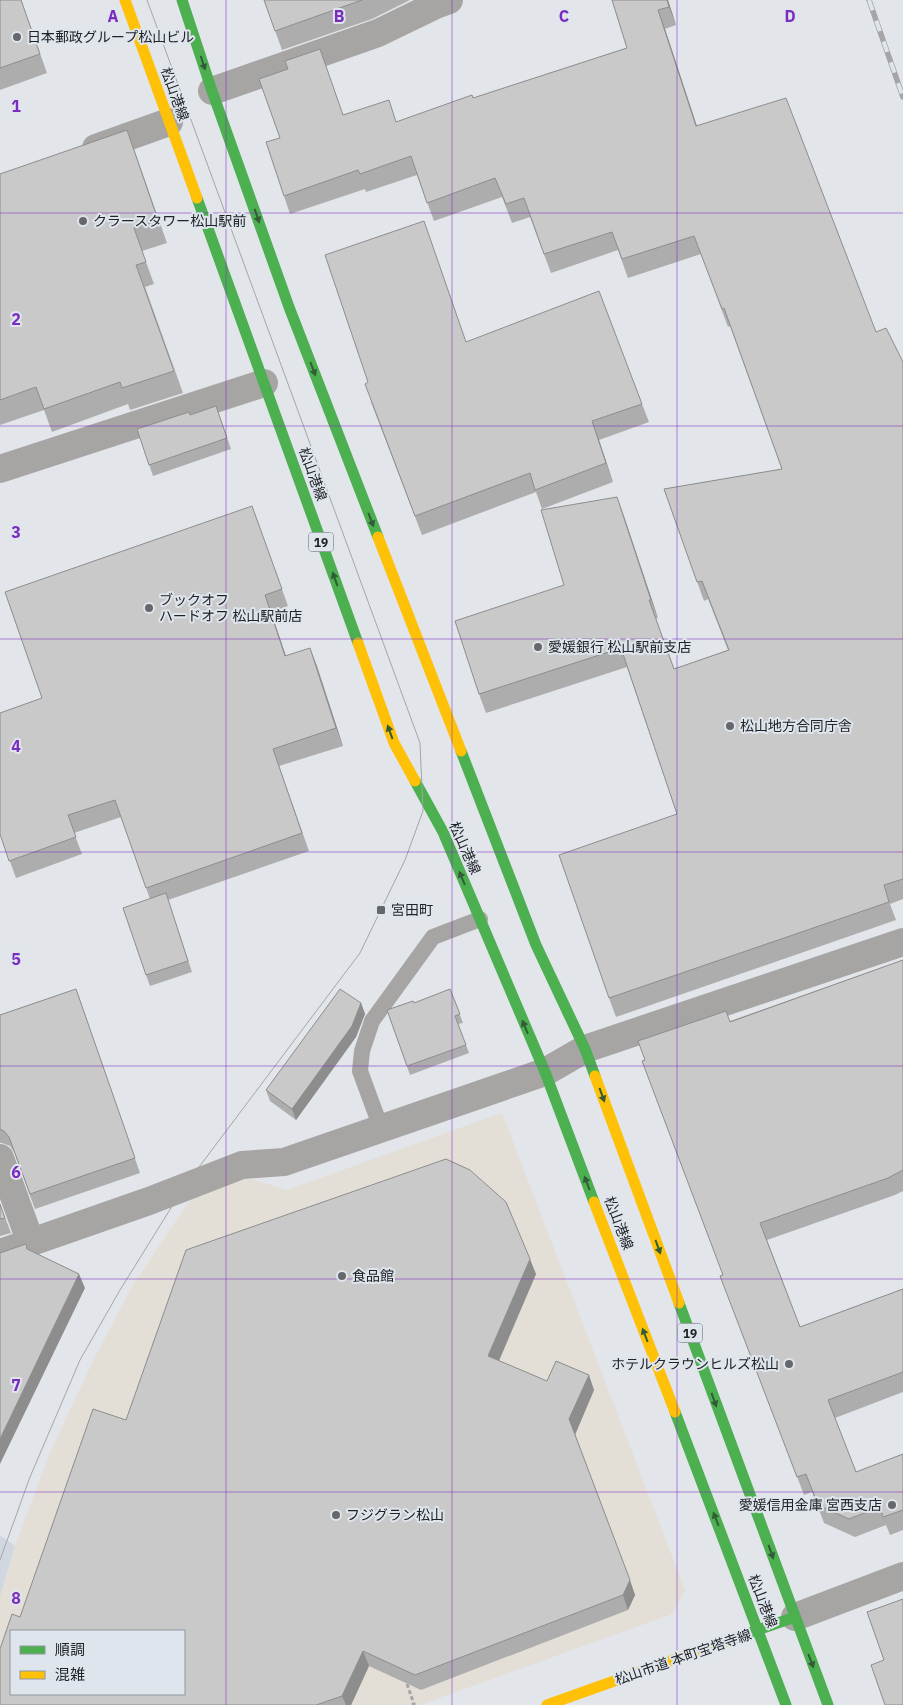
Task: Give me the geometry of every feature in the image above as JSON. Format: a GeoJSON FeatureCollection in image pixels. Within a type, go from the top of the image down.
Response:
{"type":"FeatureCollection","features":[{"type":"Feature","properties":{"kind":"main road","name":"松山港線"},"geometry":{"type":"LineString","coordinates":[[125,0],[394,743],[443,832],[545,1072],[786,1705]]}},
{"type":"Feature","properties":{"kind":"main road","name":"松山港線"},"geometry":{"type":"LineString","coordinates":[[182,0],[212,91],[289,307],[536,946],[585,1049],[828,1705]]}},
{"type":"Feature","properties":{"kind":"main road","name":"松山市道 本町宝塔寺線"},"geometry":{"type":"LineString","coordinates":[[547,1705],[795,1617]]}},
{"type":"Feature","properties":{"kind":"street"},"geometry":{"type":"LineString","coordinates":[[212,91],[378,33],[449,0]]}},
{"type":"Feature","properties":{"kind":"street"},"geometry":{"type":"LineString","coordinates":[[75,156],[169,122]]}},
{"type":"Feature","properties":{"kind":"street"},"geometry":{"type":"LineString","coordinates":[[0,469],[264,384]]}},
{"type":"Feature","properties":{"kind":"street"},"geometry":{"type":"LineString","coordinates":[[0,1253],[149,1202],[242,1165],[284,1162],[545,1072],[585,1049],[903,942]]}},
{"type":"Feature","properties":{"kind":"street"},"geometry":{"type":"LineString","coordinates":[[0,1158],[31,1243]]}},
{"type":"Feature","properties":{"kind":"street","name":"松山市道 本町宝塔寺線"},"geometry":{"type":"LineString","coordinates":[[795,1617],[903,1576]]}},
{"type":"Feature","properties":{"kind":"lane"},"geometry":{"type":"LineString","coordinates":[[381,1128],[360,1072],[362,1050],[372,1021],[433,937],[480,919]]}},
{"type":"Feature","properties":{"kind":"path"},"geometry":{"type":"LineString","coordinates":[[407,1684],[414,1704],[410,1705]]}},
{"type":"Feature","properties":{"kind":"shaded area","name":"フジグラン松山"},"geometry":{"type":"Polygon","coordinates":[[[502,1113],[685,1590],[672,1614],[420,1705],[0,1705],[0,1596],[15,1546],[52,1448],[95,1357],[133,1285],[194,1194],[244,1177],[287,1190],[502,1113]]]}},
{"type":"Feature","properties":{"kind":"shaded area"},"geometry":{"type":"Polygon","coordinates":[[[0,1535],[15,1546],[0,1596],[0,1535]]]}},
{"type":"Feature","properties":{"kind":"building","name":"日本郵政グループ松山ビル"},"geometry":{"type":"Polygon","coordinates":[[[0,0],[21,0],[40,54],[0,68],[0,0]]]}},
{"type":"Feature","properties":{"kind":"building"},"geometry":{"type":"Polygon","coordinates":[[[264,0],[362,0],[275,31],[264,0]]]}},
{"type":"Feature","properties":{"kind":"building"},"geometry":{"type":"Polygon","coordinates":[[[612,0],[667,0],[669,7],[658,10],[696,126],[786,98],[876,332],[886,328],[903,362],[903,879],[884,885],[889,902],[609,998],[559,855],[677,814],[621,648],[479,694],[455,621],[564,585],[541,510],[617,497],[651,600],[649,600],[674,669],[729,650],[702,581],[697,582],[664,489],[782,469],[724,308],[722,309],[694,236],[622,259],[612,232],[544,254],[524,198],[506,204],[495,178],[427,203],[411,156],[360,174],[358,170],[284,196],[266,142],[280,138],[259,79],[288,69],[285,61],[320,49],[343,115],[389,100],[396,122],[472,95],[473,98],[627,48],[612,0]]]}},
{"type":"Feature","properties":{"kind":"building"},"geometry":{"type":"Polygon","coordinates":[[[127,130],[158,220],[134,228],[146,262],[136,265],[174,371],[122,388],[120,382],[44,409],[36,387],[0,400],[0,174],[127,130]]]}},
{"type":"Feature","properties":{"kind":"building"},"geometry":{"type":"Polygon","coordinates":[[[424,221],[466,342],[599,291],[642,404],[592,421],[606,463],[535,490],[530,473],[415,516],[365,384],[368,382],[325,255],[424,221]]]}},
{"type":"Feature","properties":{"kind":"building"},"geometry":{"type":"Polygon","coordinates":[[[216,406],[227,438],[149,465],[137,429],[189,412],[190,415],[216,406]]]}},
{"type":"Feature","properties":{"kind":"building"},"geometry":{"type":"Polygon","coordinates":[[[252,506],[282,589],[265,595],[285,656],[310,648],[336,728],[273,749],[302,833],[146,888],[115,800],[68,815],[76,837],[9,861],[0,834],[0,713],[42,698],[5,592],[252,506]]]}},
{"type":"Feature","properties":{"kind":"building"},"geometry":{"type":"Polygon","coordinates":[[[166,893],[188,961],[146,975],[123,908],[166,893]]]}},
{"type":"Feature","properties":{"kind":"building"},"geometry":{"type":"Polygon","coordinates":[[[903,960],[903,1170],[888,1178],[760,1223],[800,1327],[903,1289],[903,1372],[828,1400],[856,1472],[903,1454],[903,1510],[883,1517],[880,1507],[849,1519],[818,1505],[806,1474],[797,1477],[720,1276],[723,1275],[642,1061],[645,1060],[638,1041],[726,1011],[730,1022],[903,960]]]}},
{"type":"Feature","properties":{"kind":"building"},"geometry":{"type":"Polygon","coordinates":[[[76,989],[135,1158],[30,1194],[9,1137],[0,1129],[0,1015],[76,989]]]}},
{"type":"Feature","properties":{"kind":"building"},"geometry":{"type":"Polygon","coordinates":[[[340,989],[361,1003],[352,1026],[292,1109],[266,1090],[340,989]]]}},
{"type":"Feature","properties":{"kind":"building"},"geometry":{"type":"Polygon","coordinates":[[[450,989],[460,1014],[455,1016],[466,1045],[407,1066],[387,1010],[413,1001],[414,1003],[450,989]]]}},
{"type":"Feature","properties":{"kind":"building","name":"フジグラン松山"},"geometry":{"type":"Polygon","coordinates":[[[446,1159],[470,1170],[506,1202],[530,1259],[488,1356],[547,1381],[556,1361],[589,1375],[569,1419],[630,1580],[623,1595],[415,1675],[363,1651],[342,1696],[316,1705],[0,1705],[0,1649],[12,1614],[20,1617],[93,1409],[126,1420],[186,1250],[446,1159]]]}},
{"type":"Feature","properties":{"kind":"building"},"geometry":{"type":"Polygon","coordinates":[[[0,1204],[5,1218],[0,1219],[0,1204]]]}},
{"type":"Feature","properties":{"kind":"building"},"geometry":{"type":"Polygon","coordinates":[[[26,1244],[27,1249],[79,1274],[0,1439],[0,1253],[26,1244]]]}},
{"type":"Feature","properties":{"kind":"building"},"geometry":{"type":"Polygon","coordinates":[[[903,1599],[903,1705],[885,1705],[871,1665],[884,1660],[867,1612],[903,1599]]]}},
{"type":"Feature","properties":{"kind":"tram line"},"geometry":{"type":"LineString","coordinates":[[0,1560],[30,1477],[80,1360],[120,1290],[184,1187],[360,953],[405,860],[423,811],[420,743],[147,0]]}},
{"type":"Feature","properties":{"kind":"railway"},"geometry":{"type":"LineString","coordinates":[[869,0],[903,97]]}},
{"type":"Feature","properties":{"kind":"traffic: fast"},"geometry":{"type":"LineString","coordinates":[[182,0],[212,91],[289,307],[378,537]]}},
{"type":"Feature","properties":{"kind":"traffic: fast"},"geometry":{"type":"LineString","coordinates":[[197,198],[358,643]]}},
{"type":"Feature","properties":{"kind":"traffic: fast"},"geometry":{"type":"LineString","coordinates":[[461,751],[536,945],[585,1049],[595,1076]]}},
{"type":"Feature","properties":{"kind":"traffic: fast"},"geometry":{"type":"LineString","coordinates":[[415,781],[443,832],[545,1072],[594,1202]]}},
{"type":"Feature","properties":{"kind":"traffic: fast"},"geometry":{"type":"LineString","coordinates":[[679,1303],[828,1705]]}},
{"type":"Feature","properties":{"kind":"traffic: fast"},"geometry":{"type":"LineString","coordinates":[[675,1412],[786,1705]]}},
{"type":"Feature","properties":{"kind":"traffic: fast"},"geometry":{"type":"LineString","coordinates":[[729,1640],[795,1617]]}},
{"type":"Feature","properties":{"kind":"traffic: slow"},"geometry":{"type":"LineString","coordinates":[[125,0],[197,198]]}},
{"type":"Feature","properties":{"kind":"traffic: slow"},"geometry":{"type":"LineString","coordinates":[[378,537],[461,751]]}},
{"type":"Feature","properties":{"kind":"traffic: slow"},"geometry":{"type":"LineString","coordinates":[[358,643],[394,743],[415,781]]}},
{"type":"Feature","properties":{"kind":"traffic: slow"},"geometry":{"type":"LineString","coordinates":[[595,1076],[679,1303]]}},
{"type":"Feature","properties":{"kind":"traffic: slow"},"geometry":{"type":"LineString","coordinates":[[594,1202],[675,1412]]}},
{"type":"Feature","properties":{"kind":"traffic: slow"},"geometry":{"type":"LineString","coordinates":[[547,1705],[729,1640]]}},
{"type":"Feature","properties":{"kind":"place","name":"日本郵政グループ松山ビル"},"geometry":{"type":"Point","coordinates":[17,37]}},
{"type":"Feature","properties":{"kind":"place","name":"クラースタワー松山駅前"},"geometry":{"type":"Point","coordinates":[83,221]}},
{"type":"Feature","properties":{"kind":"place","name":"ブックオフ ハードオフ 松山駅前店"},"geometry":{"type":"Point","coordinates":[149,608]}},
{"type":"Feature","properties":{"kind":"place","name":"愛媛銀行 松山駅前支店"},"geometry":{"type":"Point","coordinates":[538,647]}},
{"type":"Feature","properties":{"kind":"place","name":"松山地方合同庁舎"},"geometry":{"type":"Point","coordinates":[730,726]}},
{"type":"Feature","properties":{"kind":"place","name":"宮田町"},"geometry":{"type":"Point","coordinates":[381,910]}},
{"type":"Feature","properties":{"kind":"place","name":"食品館"},"geometry":{"type":"Point","coordinates":[342,1276]}},
{"type":"Feature","properties":{"kind":"place","name":"ホテルクラウンヒルズ松山"},"geometry":{"type":"Point","coordinates":[789,1364]}},
{"type":"Feature","properties":{"kind":"place","name":"愛媛信用金庫 宮西支店"},"geometry":{"type":"Point","coordinates":[892,1505]}},
{"type":"Feature","properties":{"kind":"place","name":"フジグラン松山"},"geometry":{"type":"Point","coordinates":[336,1515]}}]}
